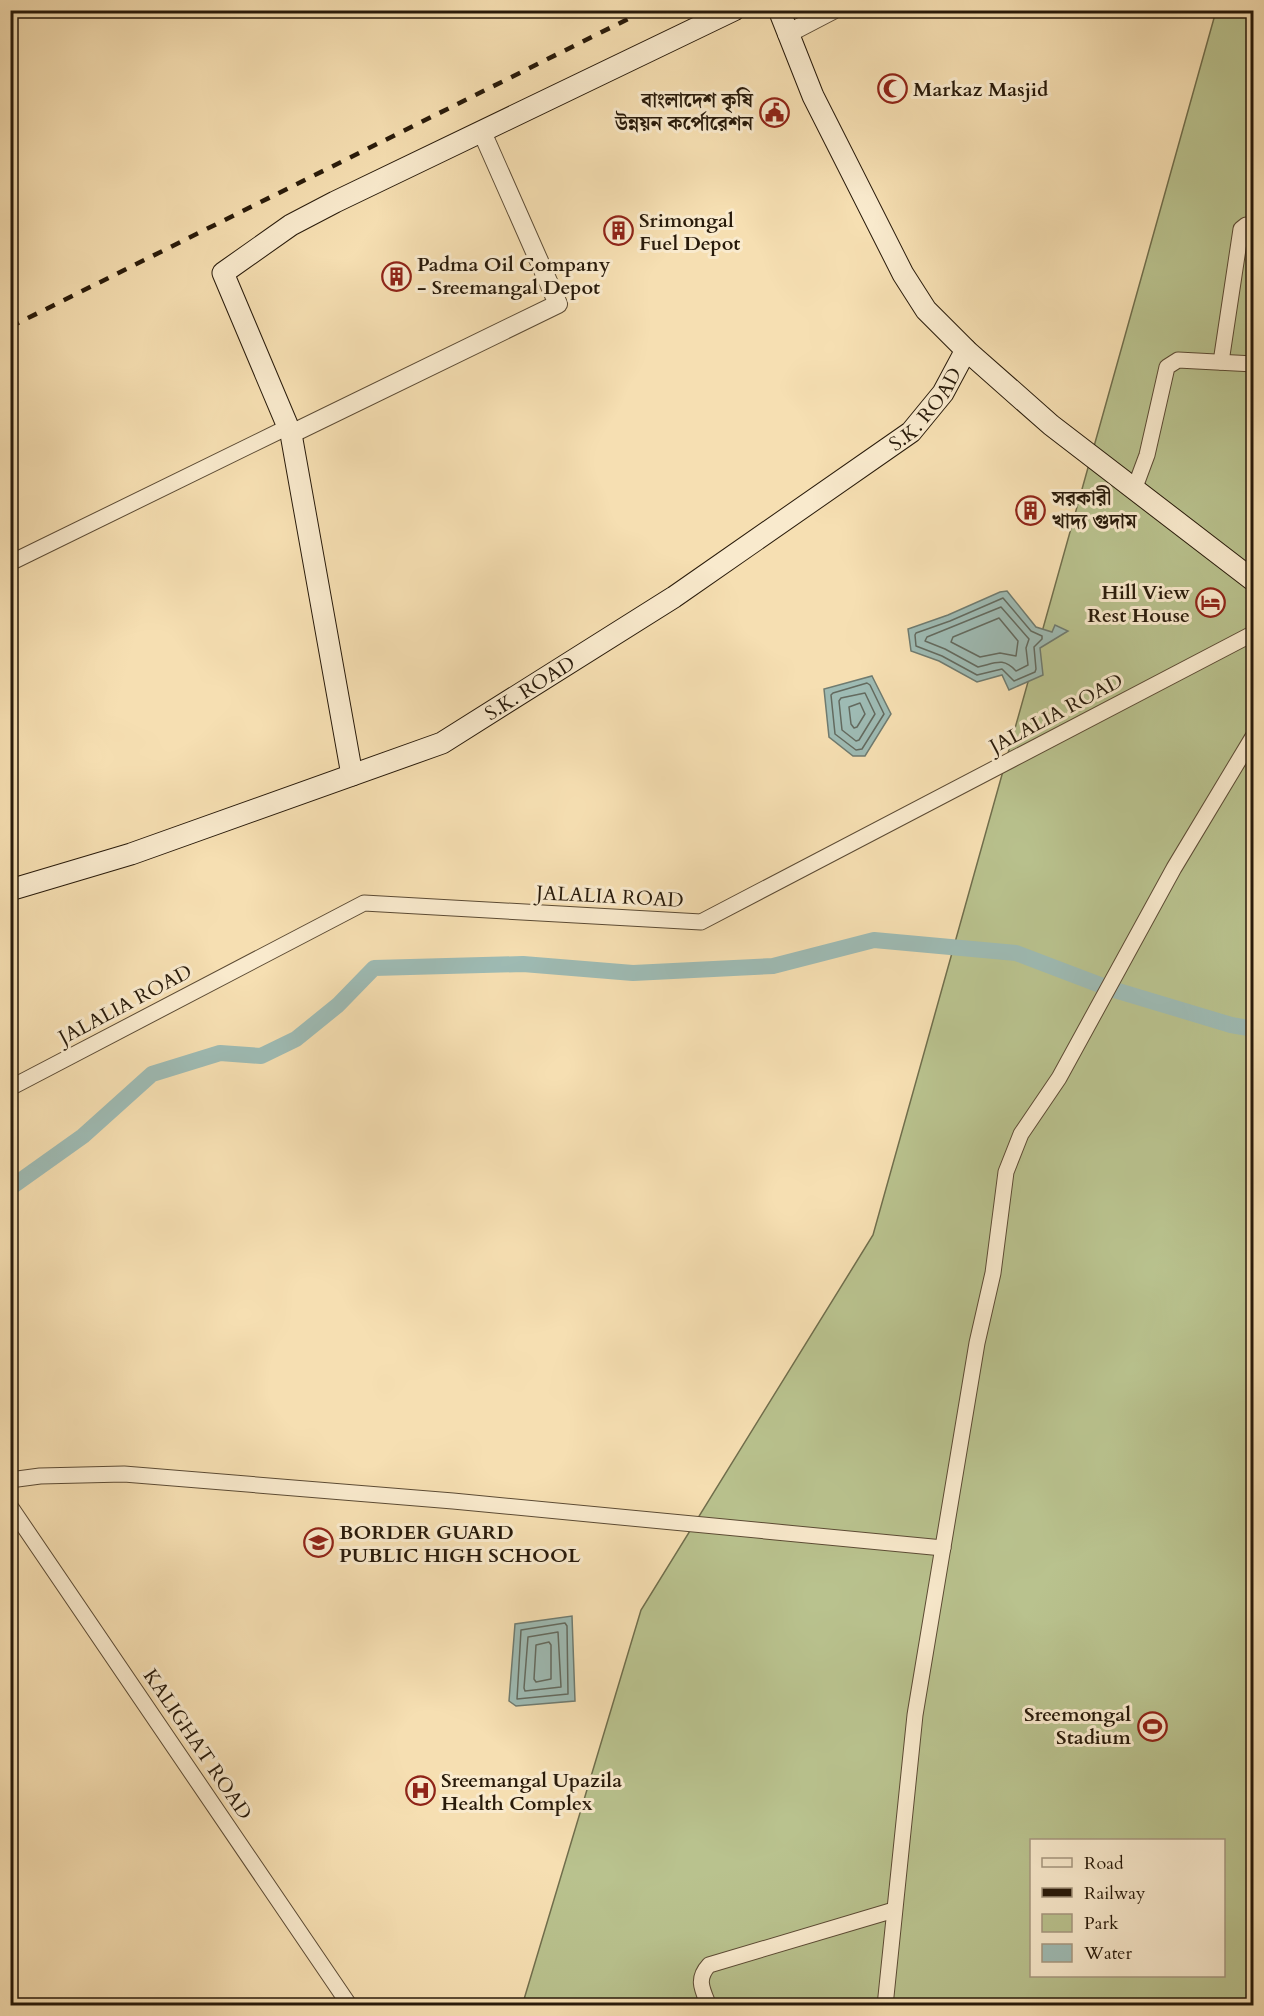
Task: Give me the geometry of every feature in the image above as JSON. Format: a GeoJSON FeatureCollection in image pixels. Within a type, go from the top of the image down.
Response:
{"type":"FeatureCollection","features":[{"type":"Feature","properties":{"kind":"main road"},"geometry":{"type":"LineString","coordinates":[[352,775],[289,431],[223,273],[291,225],[734,10]]}},
{"type":"Feature","properties":{"kind":"main road"},"geometry":{"type":"LineString","coordinates":[[779,10],[813,96],[903,274],[926,310],[966,350],[1051,425],[1254,581]]}},
{"type":"Feature","properties":{"kind":"main road","name":"S.K. ROAD"},"geometry":{"type":"LineString","coordinates":[[10,890],[131,854],[442,743],[674,597],[911,432],[943,393],[966,350]]}},
{"type":"Feature","properties":{"kind":"street"},"geometry":{"type":"LineString","coordinates":[[787,34],[833,10]]}},
{"type":"Feature","properties":{"kind":"street"},"geometry":{"type":"LineString","coordinates":[[10,563],[558,304],[482,132]]}},
{"type":"Feature","properties":{"kind":"street"},"geometry":{"type":"LineString","coordinates":[[1221,362],[1241,229],[1246,225],[1254,226]]}},
{"type":"Feature","properties":{"kind":"street"},"geometry":{"type":"LineString","coordinates":[[1134,490],[1147,455],[1167,367],[1179,360],[1254,364]]}},
{"type":"Feature","properties":{"kind":"street","name":"JALALIA ROAD"},"geometry":{"type":"LineString","coordinates":[[10,1088],[364,903],[701,922],[1254,633]]}},
{"type":"Feature","properties":{"kind":"street"},"geometry":{"type":"LineString","coordinates":[[885,2006],[915,1715],[976,1343],[993,1272],[1006,1172],[1021,1134],[1059,1078],[1174,868],[1254,735]]}},
{"type":"Feature","properties":{"kind":"street"},"geometry":{"type":"LineString","coordinates":[[10,1480],[40,1476],[124,1473],[477,1503],[943,1548]]}},
{"type":"Feature","properties":{"kind":"street","name":"KALIGHAT ROAD"},"geometry":{"type":"LineString","coordinates":[[10,1506],[350,2006]]}},
{"type":"Feature","properties":{"kind":"street"},"geometry":{"type":"LineString","coordinates":[[709,2006],[700,1983],[701,1976],[709,1965],[894,1910]]}},
{"type":"Feature","properties":{"kind":"green space"},"geometry":{"type":"Polygon","coordinates":[[[1216,11],[1253,11],[1253,2005],[522,2006],[641,1610],[873,1235],[1216,11]]]}},
{"type":"Feature","properties":{"kind":"water"},"geometry":{"type":"Polygon","coordinates":[[[1007,591],[1036,627],[1052,632],[1055,625],[1068,631],[1040,648],[1043,675],[1009,690],[1002,675],[977,682],[939,661],[911,651],[908,629],[1007,591]]]}},
{"type":"Feature","properties":{"kind":"water"},"geometry":{"type":"Polygon","coordinates":[[[872,676],[891,714],[865,756],[853,756],[829,737],[824,689],[872,676]]]}},
{"type":"Feature","properties":{"kind":"water"},"geometry":{"type":"Polygon","coordinates":[[[572,1616],[575,1701],[516,1706],[509,1701],[515,1624],[572,1616]]]}},
{"type":"Feature","properties":{"kind":"waterway"},"geometry":{"type":"LineString","coordinates":[[10,1188],[83,1136],[152,1074],[220,1053],[261,1056],[296,1039],[338,1005],[374,968],[523,964],[633,973],[773,966],[874,940],[1016,953],[1108,988],[1231,1025],[1254,1029]]}},
{"type":"Feature","properties":{"kind":"railway"},"geometry":{"type":"LineString","coordinates":[[10,327],[646,10]]}},
{"type":"Feature","properties":{"kind":"place","name":"Markaz Masjid"},"geometry":{"type":"Point","coordinates":[892,89]}},
{"type":"Feature","properties":{"kind":"place","name":"বাংলাদেশ কৃষি উন্নয়ন কর্পোরেশন"},"geometry":{"type":"Point","coordinates":[774,112]}},
{"type":"Feature","properties":{"kind":"place","name":"Srimongal Fuel Depot"},"geometry":{"type":"Point","coordinates":[618,231]}},
{"type":"Feature","properties":{"kind":"place","name":"Padma Oil Company - Sreemangal Depot"},"geometry":{"type":"Point","coordinates":[396,276]}},
{"type":"Feature","properties":{"kind":"place","name":"সরকারী খাদ্য গুদাম"},"geometry":{"type":"Point","coordinates":[1031,510]}},
{"type":"Feature","properties":{"kind":"place","name":"Hill View Rest House"},"geometry":{"type":"Point","coordinates":[1211,603]}},
{"type":"Feature","properties":{"kind":"place","name":"BORDER GUARD PUBLIC HIGH SCHOOL"},"geometry":{"type":"Point","coordinates":[318,1543]}},
{"type":"Feature","properties":{"kind":"place","name":"Sreemongal Stadium"},"geometry":{"type":"Point","coordinates":[1152,1726]}},
{"type":"Feature","properties":{"kind":"place","name":"Sreemangal Upazila Health Complex"},"geometry":{"type":"Point","coordinates":[420,1791]}}]}
